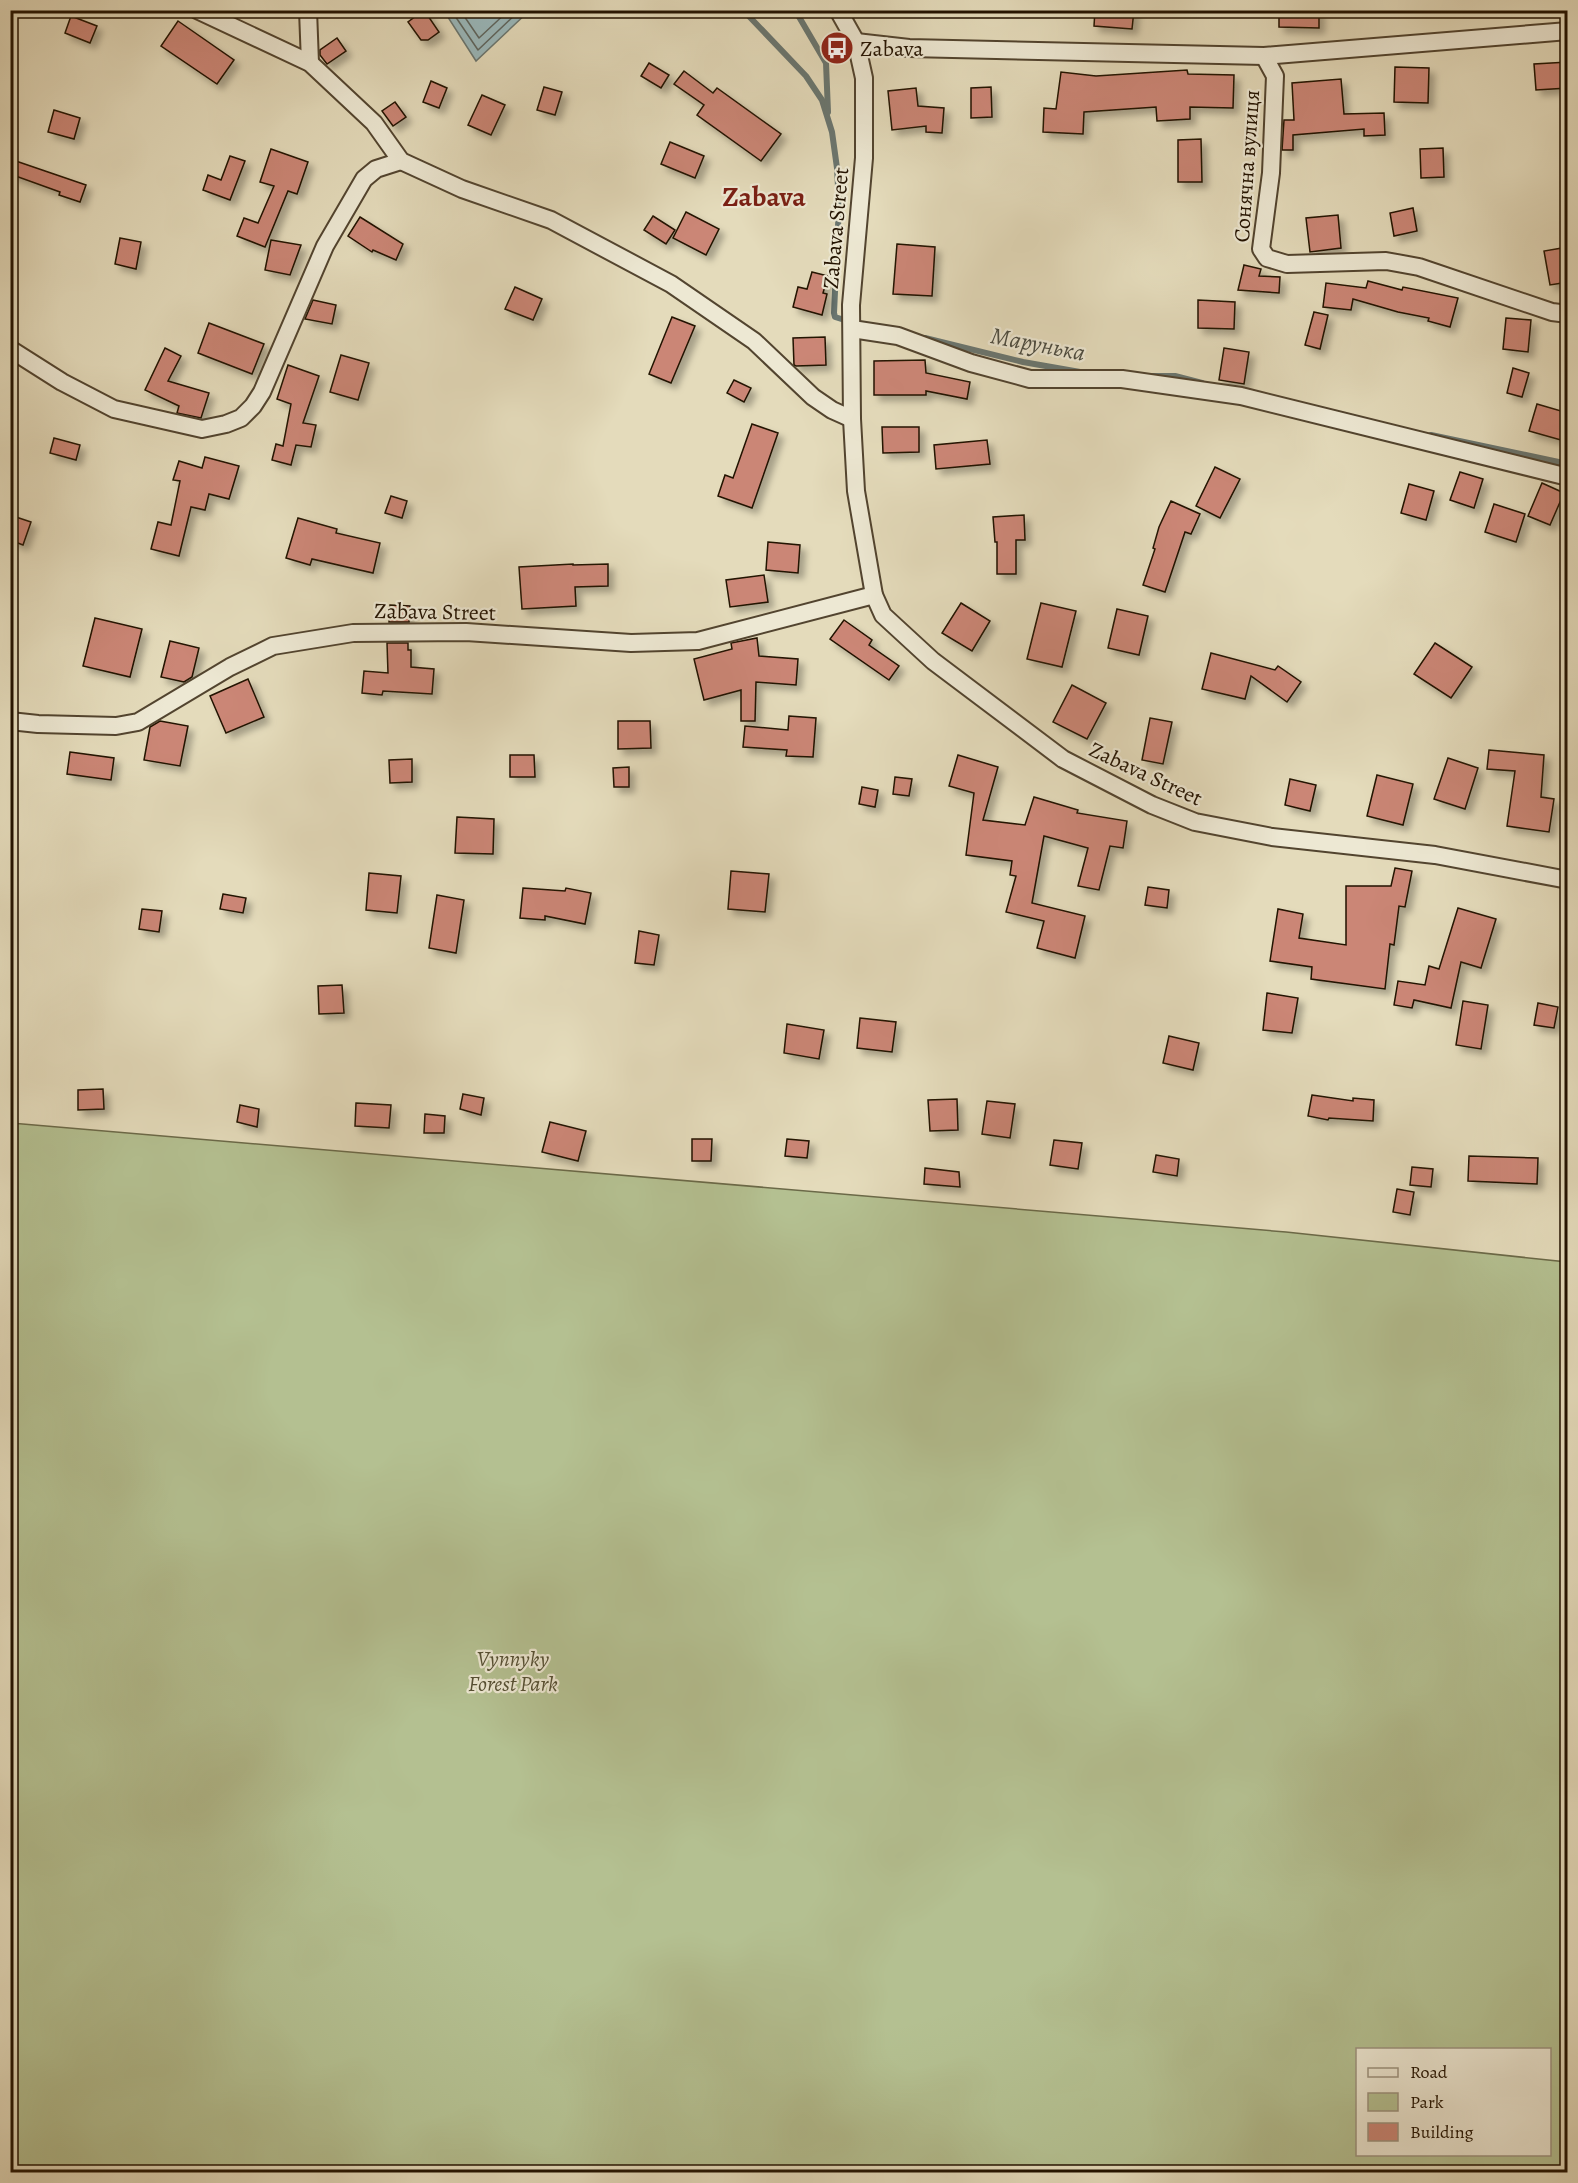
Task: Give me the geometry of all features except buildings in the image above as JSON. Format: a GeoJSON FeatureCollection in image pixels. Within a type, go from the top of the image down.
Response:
{"type":"FeatureCollection","features":[{"type":"Feature","properties":{"kind":"street"},"geometry":{"type":"LineString","coordinates":[[197,10],[310,63],[374,123],[401,161],[462,189],[551,220],[671,284],[754,341],[813,397],[832,410],[852,419]]}},
{"type":"Feature","properties":{"kind":"street"},"geometry":{"type":"LineString","coordinates":[[308,10],[310,63]]}},
{"type":"Feature","properties":{"kind":"street","name":"Zabava Street"},"geometry":{"type":"LineString","coordinates":[[838,10],[856,42],[864,78],[864,158],[851,305],[852,419],[856,491],[874,595],[883,615],[933,662],[1063,759],[1152,805],[1195,822],[1272,837],[1435,855],[1568,880]]}},
{"type":"Feature","properties":{"kind":"street"},"geometry":{"type":"LineString","coordinates":[[856,42],[909,48],[1264,56],[1568,31]]}},
{"type":"Feature","properties":{"kind":"street","name":"Сонячна вулиця"},"geometry":{"type":"LineString","coordinates":[[1264,56],[1275,76],[1271,173],[1261,249],[1267,258],[1287,264],[1386,261],[1419,267],[1552,312],[1568,314]]}},
{"type":"Feature","properties":{"kind":"street"},"geometry":{"type":"LineString","coordinates":[[10,349],[62,382],[114,409],[202,429],[241,418],[262,392],[325,246],[364,179],[376,169],[401,161]]}},
{"type":"Feature","properties":{"kind":"street"},"geometry":{"type":"LineString","coordinates":[[852,327],[898,336],[971,363],[1030,379],[1122,379],[1241,396],[1568,477]]}},
{"type":"Feature","properties":{"kind":"street","name":"Zabava Street"},"geometry":{"type":"LineString","coordinates":[[10,721],[116,726],[138,722],[230,667],[273,646],[342,634],[466,632],[631,643],[698,641],[874,595]]}},
{"type":"Feature","properties":{"kind":"green space","name":"Vynnyky Forest Park"},"geometry":{"type":"Polygon","coordinates":[[[11,1123],[1286,1232],[1567,1262],[1567,2172],[11,2172],[11,1123]]]}},
{"type":"Feature","properties":{"kind":"water"},"geometry":{"type":"Polygon","coordinates":[[[444,11],[529,11],[476,61],[444,11]]]}},
{"type":"Feature","properties":{"kind":"waterway","name":"Марунька"},"geometry":{"type":"LineString","coordinates":[[743,10],[806,76],[822,100],[832,132],[837,168],[839,205],[834,313],[835,317],[851,322]]}},
{"type":"Feature","properties":{"kind":"waterway"},"geometry":{"type":"LineString","coordinates":[[795,10],[826,63],[828,112]]}},
{"type":"Feature","properties":{"kind":"waterway","name":"Марунька"},"geometry":{"type":"LineString","coordinates":[[925,338],[1023,362],[1080,372]]}},
{"type":"Feature","properties":{"kind":"waterway","name":"Марунька"},"geometry":{"type":"LineString","coordinates":[[1153,376],[1175,376],[1202,383]]}},
{"type":"Feature","properties":{"kind":"waterway","name":"Марунька"},"geometry":{"type":"LineString","coordinates":[[1431,435],[1568,464]]}},
{"type":"Feature","properties":{"kind":"place","name":"Zabava"},"geometry":{"type":"Point","coordinates":[837,48]}},
{"type":"Feature","properties":{"kind":"district","name":"Zabava"},"geometry":{"type":"Point","coordinates":[764,196]}}]}
